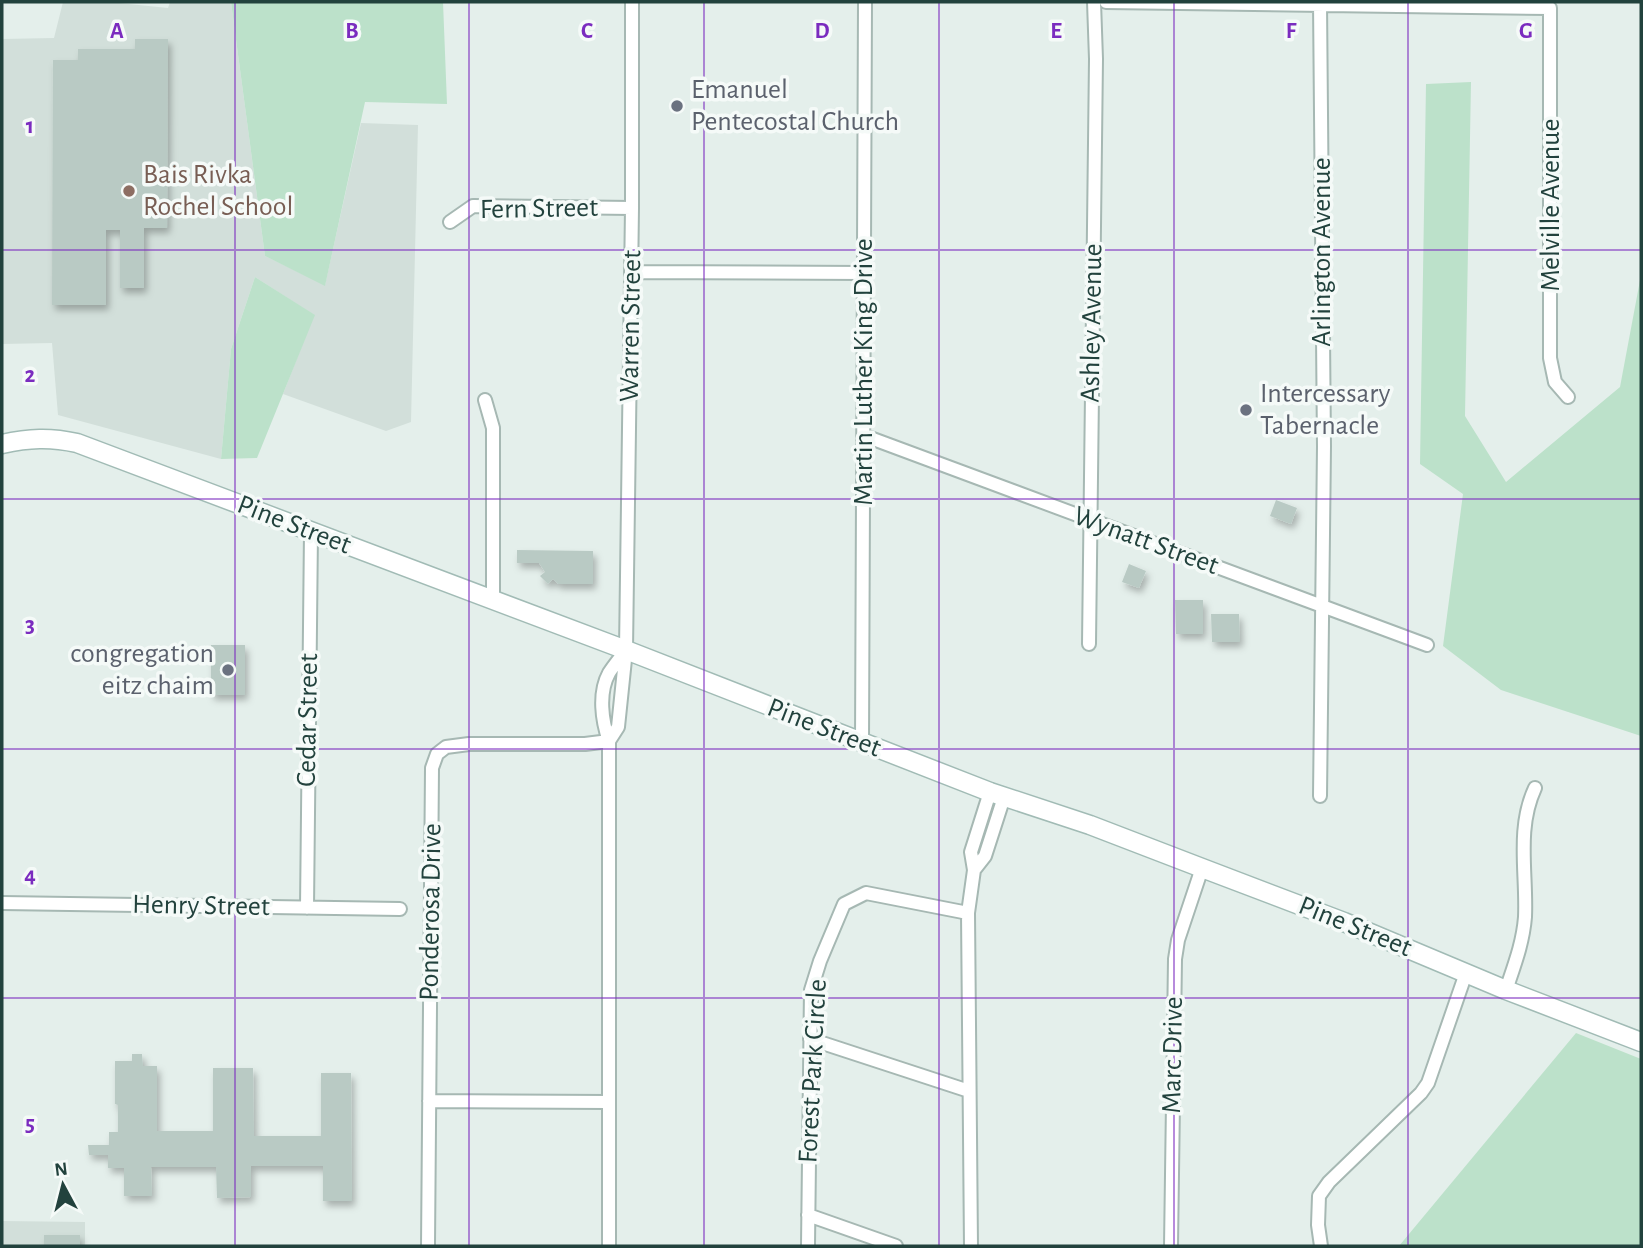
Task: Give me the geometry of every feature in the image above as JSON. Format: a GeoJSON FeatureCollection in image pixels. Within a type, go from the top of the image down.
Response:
{"type":"FeatureCollection","features":[{"type":"Feature","properties":{"kind":"street","name":"Warren Street"},"geometry":{"type":"LineString","coordinates":[[626,650],[632,2]]}},
{"type":"Feature","properties":{"kind":"street","name":"Martin Luther King Drive"},"geometry":{"type":"LineString","coordinates":[[862,743],[865,2]]}},
{"type":"Feature","properties":{"kind":"street","name":"Ashley Avenue"},"geometry":{"type":"LineString","coordinates":[[1089,644],[1097,60],[1094,2]]}},
{"type":"Feature","properties":{"kind":"street"},"geometry":{"type":"LineString","coordinates":[[1106,2],[1320,3]]}},
{"type":"Feature","properties":{"kind":"street","name":"Melville Avenue"},"geometry":{"type":"LineString","coordinates":[[1320,3],[1550,8],[1550,358],[1555,382],[1568,397]]}},
{"type":"Feature","properties":{"kind":"street","name":"Arlington Avenue"},"geometry":{"type":"LineString","coordinates":[[1320,3],[1324,446],[1320,796]]}},
{"type":"Feature","properties":{"kind":"street","name":"Fern Street"},"geometry":{"type":"LineString","coordinates":[[450,222],[473,206],[632,208]]}},
{"type":"Feature","properties":{"kind":"street"},"geometry":{"type":"LineString","coordinates":[[631,272],[865,273]]}},
{"type":"Feature","properties":{"kind":"street"},"geometry":{"type":"LineString","coordinates":[[485,400],[493,428],[493,600]]}},
{"type":"Feature","properties":{"kind":"street","name":"Wynatt Street"},"geometry":{"type":"LineString","coordinates":[[865,436],[1427,645]]}},
{"type":"Feature","properties":{"kind":"street","name":"Pine Street"},"geometry":{"type":"LineString","coordinates":[[2,444],[30,438],[54,438],[77,443],[626,650],[997,794],[1202,867],[1641,1042]]}},
{"type":"Feature","properties":{"kind":"street","name":"Cedar Street"},"geometry":{"type":"LineString","coordinates":[[307,908],[311,532]]}},
{"type":"Feature","properties":{"kind":"street"},"geometry":{"type":"LineString","coordinates":[[609,1246],[609,741],[618,727],[626,650]]}},
{"type":"Feature","properties":{"kind":"street","name":"Ponderosa Drive"},"geometry":{"type":"LineString","coordinates":[[428,1246],[432,768],[437,754],[446,747],[469,744],[584,744],[609,741]]}},
{"type":"Feature","properties":{"kind":"street"},"geometry":{"type":"LineString","coordinates":[[1506,990],[1522,939],[1525,915],[1523,826],[1528,803],[1535,788]]}},
{"type":"Feature","properties":{"kind":"street"},"geometry":{"type":"LineString","coordinates":[[971,1246],[968,913],[974,870],[971,852],[997,794]]}},
{"type":"Feature","properties":{"kind":"street","name":"Marc Drive"},"geometry":{"type":"LineString","coordinates":[[1171,1246],[1175,959],[1178,940],[1202,867]]}},
{"type":"Feature","properties":{"kind":"street","name":"Forest Park Circle"},"geometry":{"type":"LineString","coordinates":[[808,1246],[811,990],[844,904],[866,893],[968,913]]}},
{"type":"Feature","properties":{"kind":"street","name":"Henry Street"},"geometry":{"type":"LineString","coordinates":[[2,903],[400,909]]}},
{"type":"Feature","properties":{"kind":"street"},"geometry":{"type":"LineString","coordinates":[[1321,1246],[1318,1225],[1319,1196],[1329,1182],[1429,1083],[1466,973]]}},
{"type":"Feature","properties":{"kind":"street"},"geometry":{"type":"LineString","coordinates":[[810,1039],[969,1091]]}},
{"type":"Feature","properties":{"kind":"street"},"geometry":{"type":"LineString","coordinates":[[429,1101],[608,1102]]}},
{"type":"Feature","properties":{"kind":"street"},"geometry":{"type":"LineString","coordinates":[[808,1215],[896,1246]]}},
{"type":"Feature","properties":{"kind":"shaded area","name":"Bais Rivka Rochel School"},"geometry":{"type":"Polygon","coordinates":[[[63,2],[109,2],[168,8],[170,2],[231,2],[265,256],[325,285],[361,123],[418,125],[411,422],[386,431],[283,394],[314,315],[255,277],[231,349],[221,459],[58,415],[52,343],[2,344],[2,39],[54,38],[63,2]]]}},
{"type":"Feature","properties":{"kind":"shaded area"},"geometry":{"type":"Polygon","coordinates":[[[2,1221],[85,1222],[85,1246],[2,1246],[2,1221]]]}},
{"type":"Feature","properties":{"kind":"green space"},"geometry":{"type":"Polygon","coordinates":[[[231,2],[443,2],[447,104],[365,102],[325,286],[265,256],[231,2]]]}},
{"type":"Feature","properties":{"kind":"green space"},"geometry":{"type":"Polygon","coordinates":[[[1471,82],[1465,416],[1506,482],[1620,387],[1641,275],[1641,736],[1501,690],[1443,646],[1463,494],[1420,464],[1426,84],[1471,82]]]}},
{"type":"Feature","properties":{"kind":"green space"},"geometry":{"type":"Polygon","coordinates":[[[255,277],[315,315],[257,458],[221,459],[231,349],[255,277]]]}},
{"type":"Feature","properties":{"kind":"green space"},"geometry":{"type":"Polygon","coordinates":[[[1576,1033],[1641,1059],[1641,1246],[1399,1246],[1576,1033]]]}},
{"type":"Feature","properties":{"kind":"building"},"geometry":{"type":"Polygon","coordinates":[[[135,39],[168,39],[167,228],[144,228],[144,288],[120,288],[120,230],[106,230],[106,305],[52,305],[53,60],[78,60],[78,49],[135,49],[135,39]]]}},
{"type":"Feature","properties":{"kind":"building"},"geometry":{"type":"Polygon","coordinates":[[[1276,500],[1297,508],[1291,524],[1270,516],[1276,500]]]}},
{"type":"Feature","properties":{"kind":"building"},"geometry":{"type":"Polygon","coordinates":[[[517,550],[593,551],[593,584],[558,584],[553,579],[548,584],[540,576],[545,572],[539,563],[517,563],[517,550]]]}},
{"type":"Feature","properties":{"kind":"building"},"geometry":{"type":"Polygon","coordinates":[[[1129,564],[1146,571],[1139,588],[1122,582],[1129,564]]]}},
{"type":"Feature","properties":{"kind":"building"},"geometry":{"type":"Polygon","coordinates":[[[1175,600],[1203,600],[1203,634],[1176,634],[1175,600]]]}},
{"type":"Feature","properties":{"kind":"building"},"geometry":{"type":"Polygon","coordinates":[[[1211,614],[1239,614],[1240,642],[1212,642],[1211,614]]]}},
{"type":"Feature","properties":{"kind":"building","name":"congregation eitz chaim"},"geometry":{"type":"Polygon","coordinates":[[[211,645],[245,645],[245,695],[211,695],[211,645]]]}},
{"type":"Feature","properties":{"kind":"building"},"geometry":{"type":"Polygon","coordinates":[[[132,1054],[142,1054],[143,1066],[157,1066],[157,1131],[213,1131],[213,1068],[253,1068],[254,1136],[321,1136],[321,1073],[351,1073],[352,1201],[323,1201],[323,1166],[251,1166],[251,1197],[217,1198],[216,1167],[151,1167],[152,1196],[124,1196],[124,1168],[108,1168],[108,1155],[89,1155],[88,1145],[109,1145],[109,1132],[118,1132],[115,1061],[132,1061],[132,1054]]]}},
{"type":"Feature","properties":{"kind":"building"},"geometry":{"type":"Polygon","coordinates":[[[44,1235],[80,1235],[80,1246],[44,1246],[44,1235]]]}},
{"type":"Feature","properties":{"kind":"place","name":"Emanuel Pentecostal Church"},"geometry":{"type":"Point","coordinates":[677,106]}},
{"type":"Feature","properties":{"kind":"place","name":"Bais Rivka Rochel School"},"geometry":{"type":"Point","coordinates":[129,191]}},
{"type":"Feature","properties":{"kind":"place","name":"Intercessary Tabernacle"},"geometry":{"type":"Point","coordinates":[1246,410]}},
{"type":"Feature","properties":{"kind":"place","name":"congregation eitz chaim"},"geometry":{"type":"Point","coordinates":[228,670]}}]}
